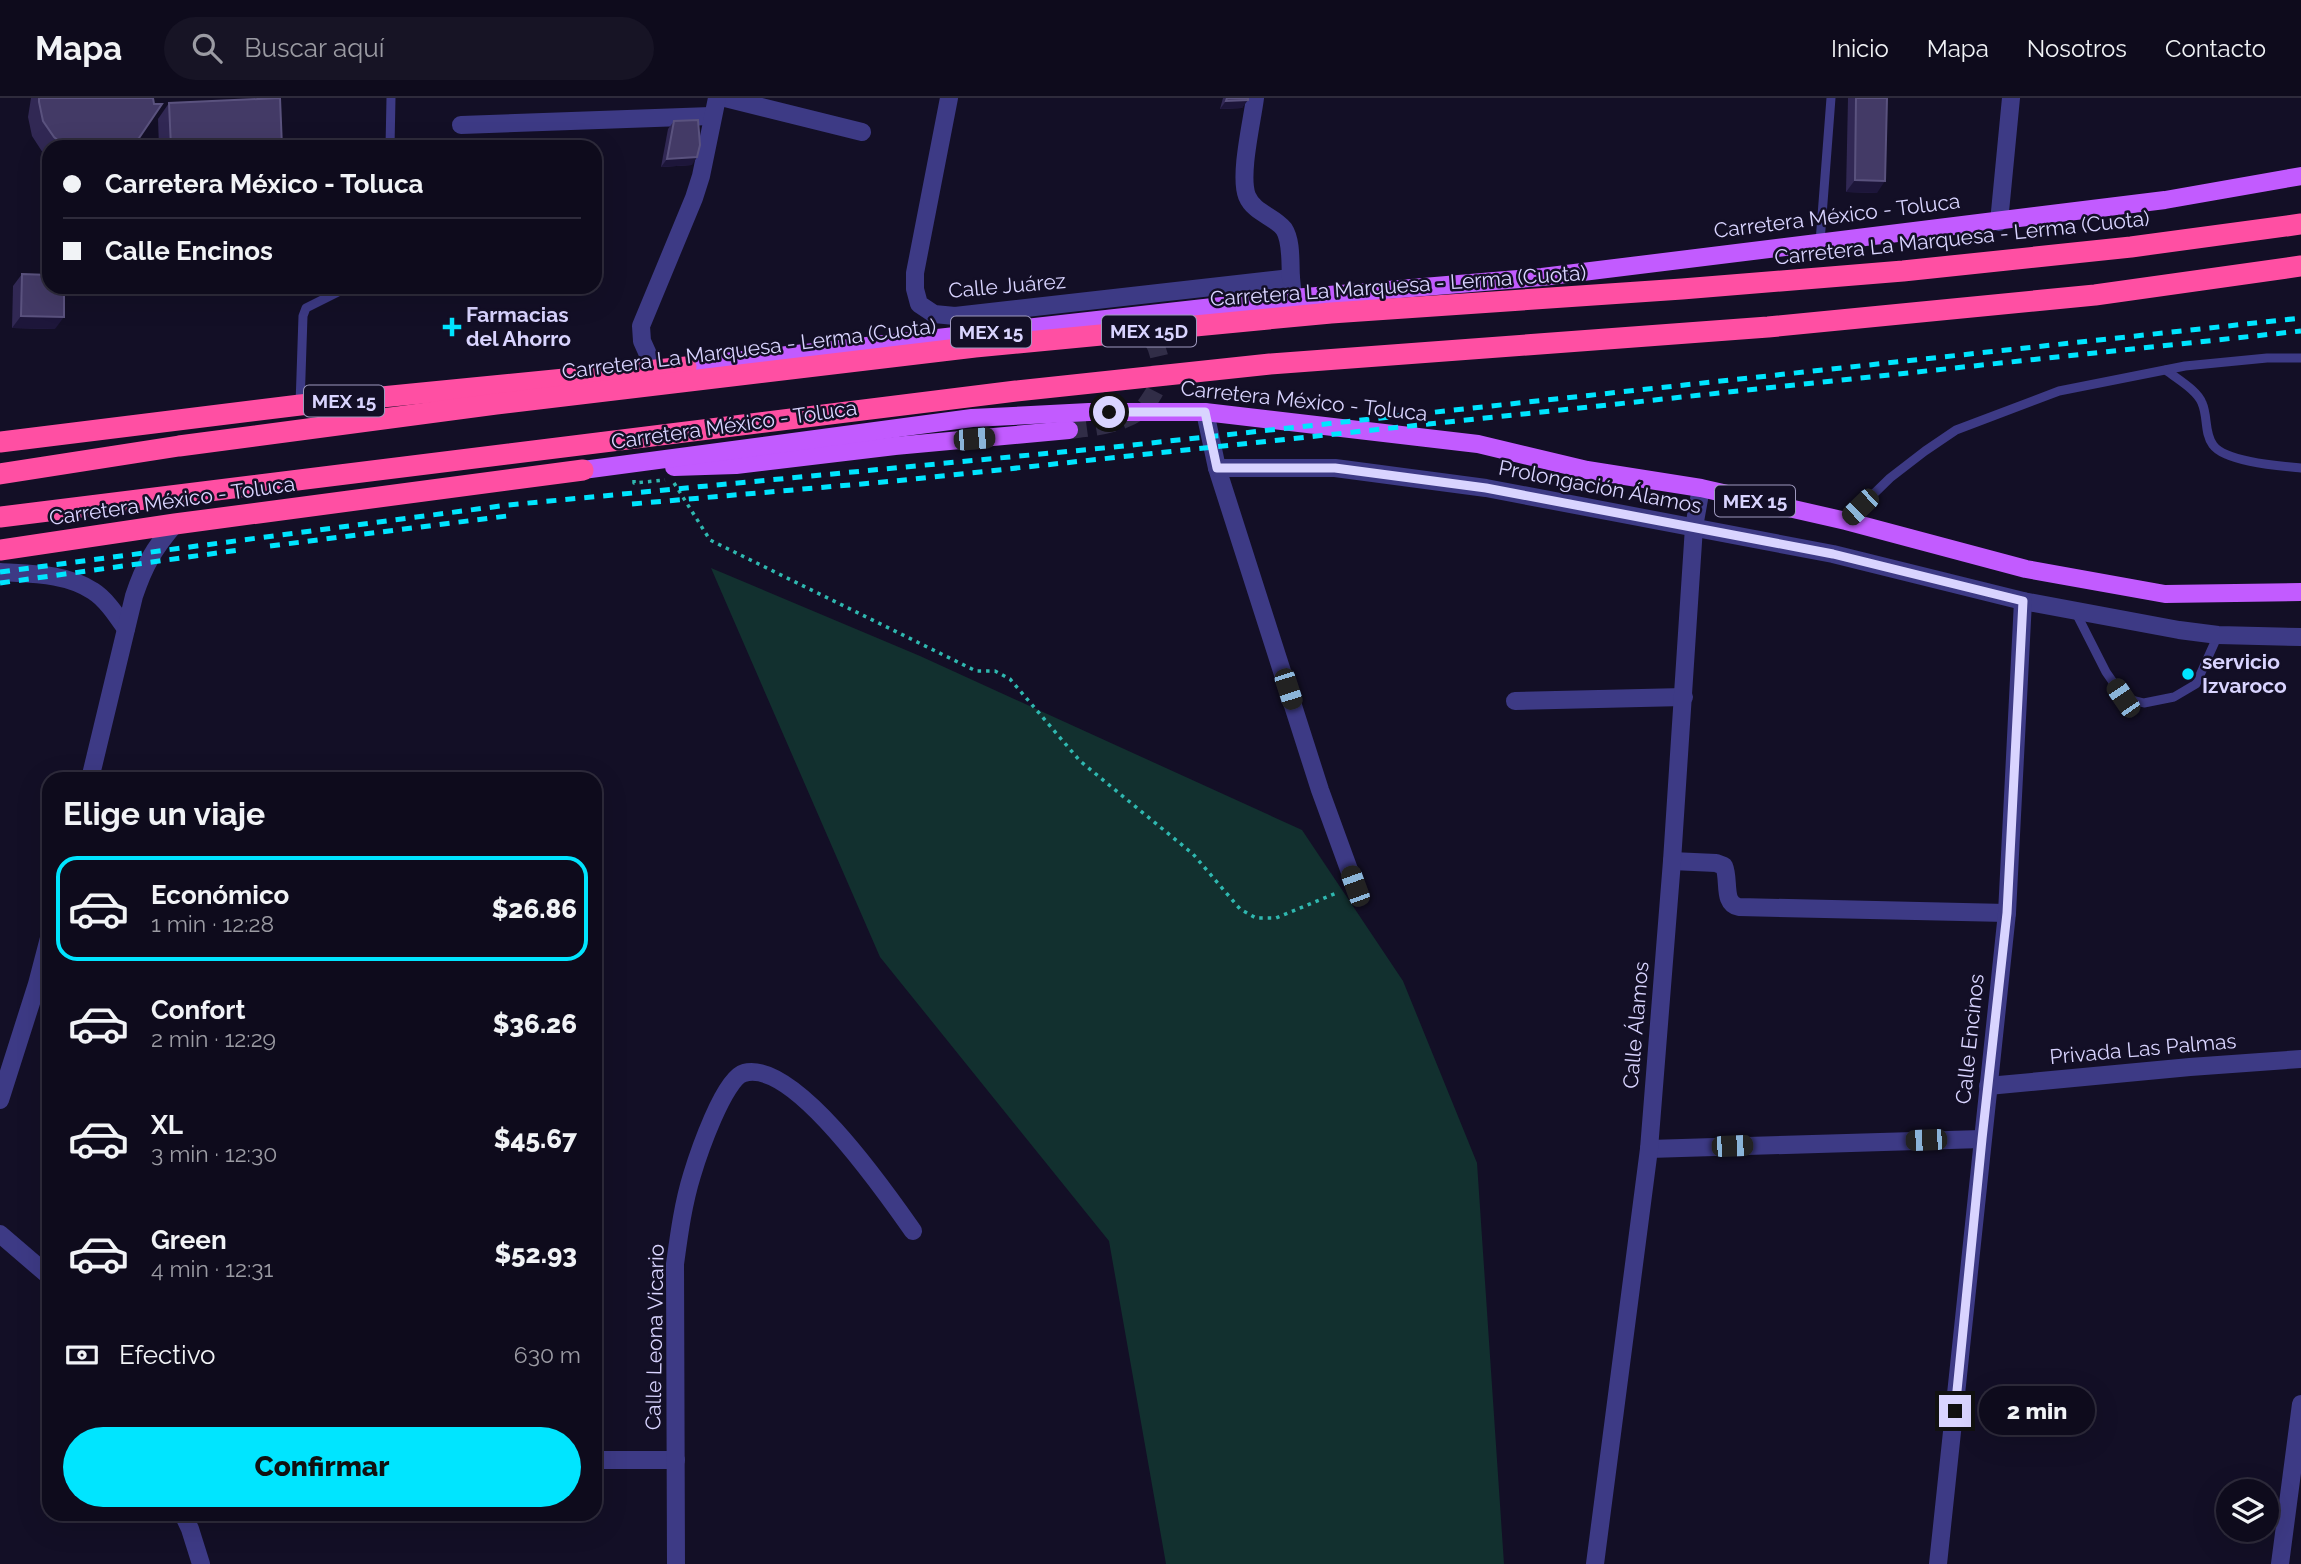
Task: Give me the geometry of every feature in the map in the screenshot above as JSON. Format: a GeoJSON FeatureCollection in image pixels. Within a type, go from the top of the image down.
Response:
{"type":"FeatureCollection","features":[{"type":"Feature","properties":{"kind":"highway","name":"Carretera La Marquesa - Lerma (Cuota)"},"geometry":{"type":"LineString","coordinates":[[0,474],[179,446],[482,405],[975,347],[1331,313],[1903,271],[2131,247],[2301,224]]}},
{"type":"Feature","properties":{"kind":"highway","name":"MEX 15D"},"geometry":{"type":"LineString","coordinates":[[0,517],[1016,391],[1270,364],[1782,326],[2095,295],[2301,266]]}},
{"type":"Feature","properties":{"kind":"highway","name":"Carretera México - Toluca"},"geometry":{"type":"LineString","coordinates":[[0,442],[300,405],[688,366]]}},
{"type":"Feature","properties":{"kind":"highway","name":"Carretera México - Toluca"},"geometry":{"type":"LineString","coordinates":[[0,550],[583,470]]}},
{"type":"Feature","properties":{"kind":"main road","name":"Carretera México - Toluca"},"geometry":{"type":"LineString","coordinates":[[688,366],[1293,298],[1542,277],[2165,200],[2301,176]]}},
{"type":"Feature","properties":{"kind":"main road"},"geometry":{"type":"LineString","coordinates":[[688,366],[741,352],[1065,316]]}},
{"type":"Feature","properties":{"kind":"main road","name":"Carretera México - Toluca"},"geometry":{"type":"LineString","coordinates":[[583,470],[972,418],[1089,412],[1205,412],[1478,444],[1587,470],[1701,488],[1846,521],[2026,569],[2165,594],[2301,592]]}},
{"type":"Feature","properties":{"kind":"main road"},"geometry":{"type":"LineString","coordinates":[[583,470],[736,465],[895,446],[1069,430]]}},
{"type":"Feature","properties":{"kind":"street"},"geometry":{"type":"LineString","coordinates":[[655,370],[642,341],[641,326],[694,198],[717,98]]}},
{"type":"Feature","properties":{"kind":"street"},"geometry":{"type":"LineString","coordinates":[[725,98],[862,132]]}},
{"type":"Feature","properties":{"kind":"street","name":"Calle Juárez"},"geometry":{"type":"LineString","coordinates":[[949,98],[915,273],[919,304],[934,314],[955,316],[1291,278]]}},
{"type":"Feature","properties":{"kind":"street"},"geometry":{"type":"LineString","coordinates":[[1255,98],[1245,184],[1247,197],[1284,229],[1288,238],[1293,298]]}},
{"type":"Feature","properties":{"kind":"street"},"geometry":{"type":"LineString","coordinates":[[1999,222],[2011,98]]}},
{"type":"Feature","properties":{"kind":"street"},"geometry":{"type":"LineString","coordinates":[[461,125],[711,116]]}},
{"type":"Feature","properties":{"kind":"street"},"geometry":{"type":"LineString","coordinates":[[1205,412],[1217,468],[1320,790],[1355,886]]}},
{"type":"Feature","properties":{"kind":"street","name":"Prolongación Álamos"},"geometry":{"type":"LineString","coordinates":[[1217,468],[1335,468],[1486,488],[1833,554],[2023,601],[2179,631],[2301,637]]}},
{"type":"Feature","properties":{"kind":"street","name":"Calle Álamos"},"geometry":{"type":"LineString","coordinates":[[1595,1564],[1648,1149],[1672,861],[1694,527],[1701,488]]}},
{"type":"Feature","properties":{"kind":"street"},"geometry":{"type":"LineString","coordinates":[[92,772],[126,629],[143,571],[155,547],[175,524]]}},
{"type":"Feature","properties":{"kind":"street"},"geometry":{"type":"LineString","coordinates":[[0,572],[60,577],[84,586],[96,592],[126,629]]}},
{"type":"Feature","properties":{"kind":"street","name":"Calle Encinos"},"geometry":{"type":"LineString","coordinates":[[1938,1564],[2007,913],[2023,601]]}},
{"type":"Feature","properties":{"kind":"street"},"geometry":{"type":"LineString","coordinates":[[1515,701],[1684,697]]}},
{"type":"Feature","properties":{"kind":"street"},"geometry":{"type":"LineString","coordinates":[[1672,861],[1716,863],[1724,866],[1728,901],[1739,907],[2007,913]]}},
{"type":"Feature","properties":{"kind":"street"},"geometry":{"type":"LineString","coordinates":[[0,1100],[42,965]]}},
{"type":"Feature","properties":{"kind":"street","name":"Privada Las Palmas"},"geometry":{"type":"LineString","coordinates":[[1988,1086],[2301,1059]]}},
{"type":"Feature","properties":{"kind":"street","name":"Calle Leona Vicario"},"geometry":{"type":"LineString","coordinates":[[676,1564],[675,1264],[681,1221],[692,1175],[718,1106],[730,1083],[737,1076],[752,1072],[767,1074],[802,1099],[865,1164],[913,1231]]}},
{"type":"Feature","properties":{"kind":"street"},"geometry":{"type":"LineString","coordinates":[[1648,1149],[1982,1139]]}},
{"type":"Feature","properties":{"kind":"street"},"geometry":{"type":"LineString","coordinates":[[0,1234],[42,1270]]}},
{"type":"Feature","properties":{"kind":"street"},"geometry":{"type":"LineString","coordinates":[[2280,1564],[2301,1404]]}},
{"type":"Feature","properties":{"kind":"street"},"geometry":{"type":"LineString","coordinates":[[602,1460],[676,1460]]}},
{"type":"Feature","properties":{"kind":"street"},"geometry":{"type":"LineString","coordinates":[[186,1521],[201,1564]]}},
{"type":"Feature","properties":{"kind":"lane"},"geometry":{"type":"LineString","coordinates":[[390,140],[391,98]]}},
{"type":"Feature","properties":{"kind":"lane"},"geometry":{"type":"LineString","coordinates":[[1820,243],[1831,98]]}},
{"type":"Feature","properties":{"kind":"lane"},"geometry":{"type":"LineString","coordinates":[[300,405],[303,316],[306,308],[334,294]]}},
{"type":"Feature","properties":{"kind":"lane"},"geometry":{"type":"LineString","coordinates":[[1846,521],[1890,478],[1924,450],[1956,430],[2059,391],[2185,366],[2301,358]]}},
{"type":"Feature","properties":{"kind":"lane"},"geometry":{"type":"LineString","coordinates":[[2166,370],[2202,402],[2208,435],[2214,446],[2222,452],[2262,464],[2301,468]]}},
{"type":"Feature","properties":{"kind":"lane"},"geometry":{"type":"LineString","coordinates":[[2075,611],[2106,672],[2123,698],[2144,703],[2174,697],[2196,684],[2218,635]]}},
{"type":"Feature","properties":{"kind":"path"},"geometry":{"type":"LineString","coordinates":[[634,484],[671,480],[710,540],[976,671],[995,671],[1010,679],[1080,761],[1193,854],[1240,909],[1256,918],[1276,918],[1355,886]]}},
{"type":"Feature","properties":{"kind":"green space"},"geometry":{"type":"Polygon","coordinates":[[[711,568],[920,656],[1302,830],[1403,981],[1477,1163],[1504,1564],[1166,1564],[1109,1241],[880,957],[711,568]]]}},
{"type":"Feature","properties":{"kind":"building"},"geometry":{"type":"Polygon","coordinates":[[[39,98],[153,98],[154,104],[162,104],[136,140],[58,140],[43,121],[39,98]]]}},
{"type":"Feature","properties":{"kind":"building"},"geometry":{"type":"Polygon","coordinates":[[[280,98],[282,140],[171,140],[169,103],[280,98]]]}},
{"type":"Feature","properties":{"kind":"building"},"geometry":{"type":"Polygon","coordinates":[[[1227,98],[1248,98],[1248,100],[1226,101],[1227,98]]]}},
{"type":"Feature","properties":{"kind":"building"},"geometry":{"type":"Polygon","coordinates":[[[1856,98],[1887,98],[1885,181],[1855,180],[1856,98]]]}},
{"type":"Feature","properties":{"kind":"building"},"geometry":{"type":"Polygon","coordinates":[[[698,120],[700,145],[697,157],[667,159],[674,121],[698,120]]]}},
{"type":"Feature","properties":{"kind":"building"},"geometry":{"type":"Polygon","coordinates":[[[22,274],[42,275],[42,294],[64,294],[64,317],[21,316],[22,274]]]}},
{"type":"Feature","properties":{"kind":"tunnel"},"geometry":{"type":"LineString","coordinates":[[1069,430],[1126,419],[1142,409],[1152,396],[1160,377],[1159,357],[1152,339],[1139,323]]}},
{"type":"Feature","properties":{"kind":"railway"},"geometry":{"type":"LineString","coordinates":[[0,572],[508,505],[1114,447],[2301,318]]}},
{"type":"Feature","properties":{"kind":"railway"},"geometry":{"type":"LineString","coordinates":[[632,504],[895,481],[2301,331]]}},
{"type":"Feature","properties":{"kind":"railway"},"geometry":{"type":"LineString","coordinates":[[270,546],[507,516]]}},
{"type":"Feature","properties":{"kind":"railway"},"geometry":{"type":"LineString","coordinates":[[0,583],[239,550]]}},
{"type":"Feature","properties":{"kind":"place","name":"Farmacias del Ahorro"},"geometry":{"type":"Point","coordinates":[452,327]}},
{"type":"Feature","properties":{"kind":"place","name":"servicio Izvaroco"},"geometry":{"type":"Point","coordinates":[2188,674]}},
{"type":"Feature","properties":{"kind":"route"},"geometry":{"type":"LineString","coordinates":[[1109,412],[1205,412],[1217,468],[1335,468],[1486,488],[1833,554],[2023,601],[2007,913],[1955,1411]]}}]}
